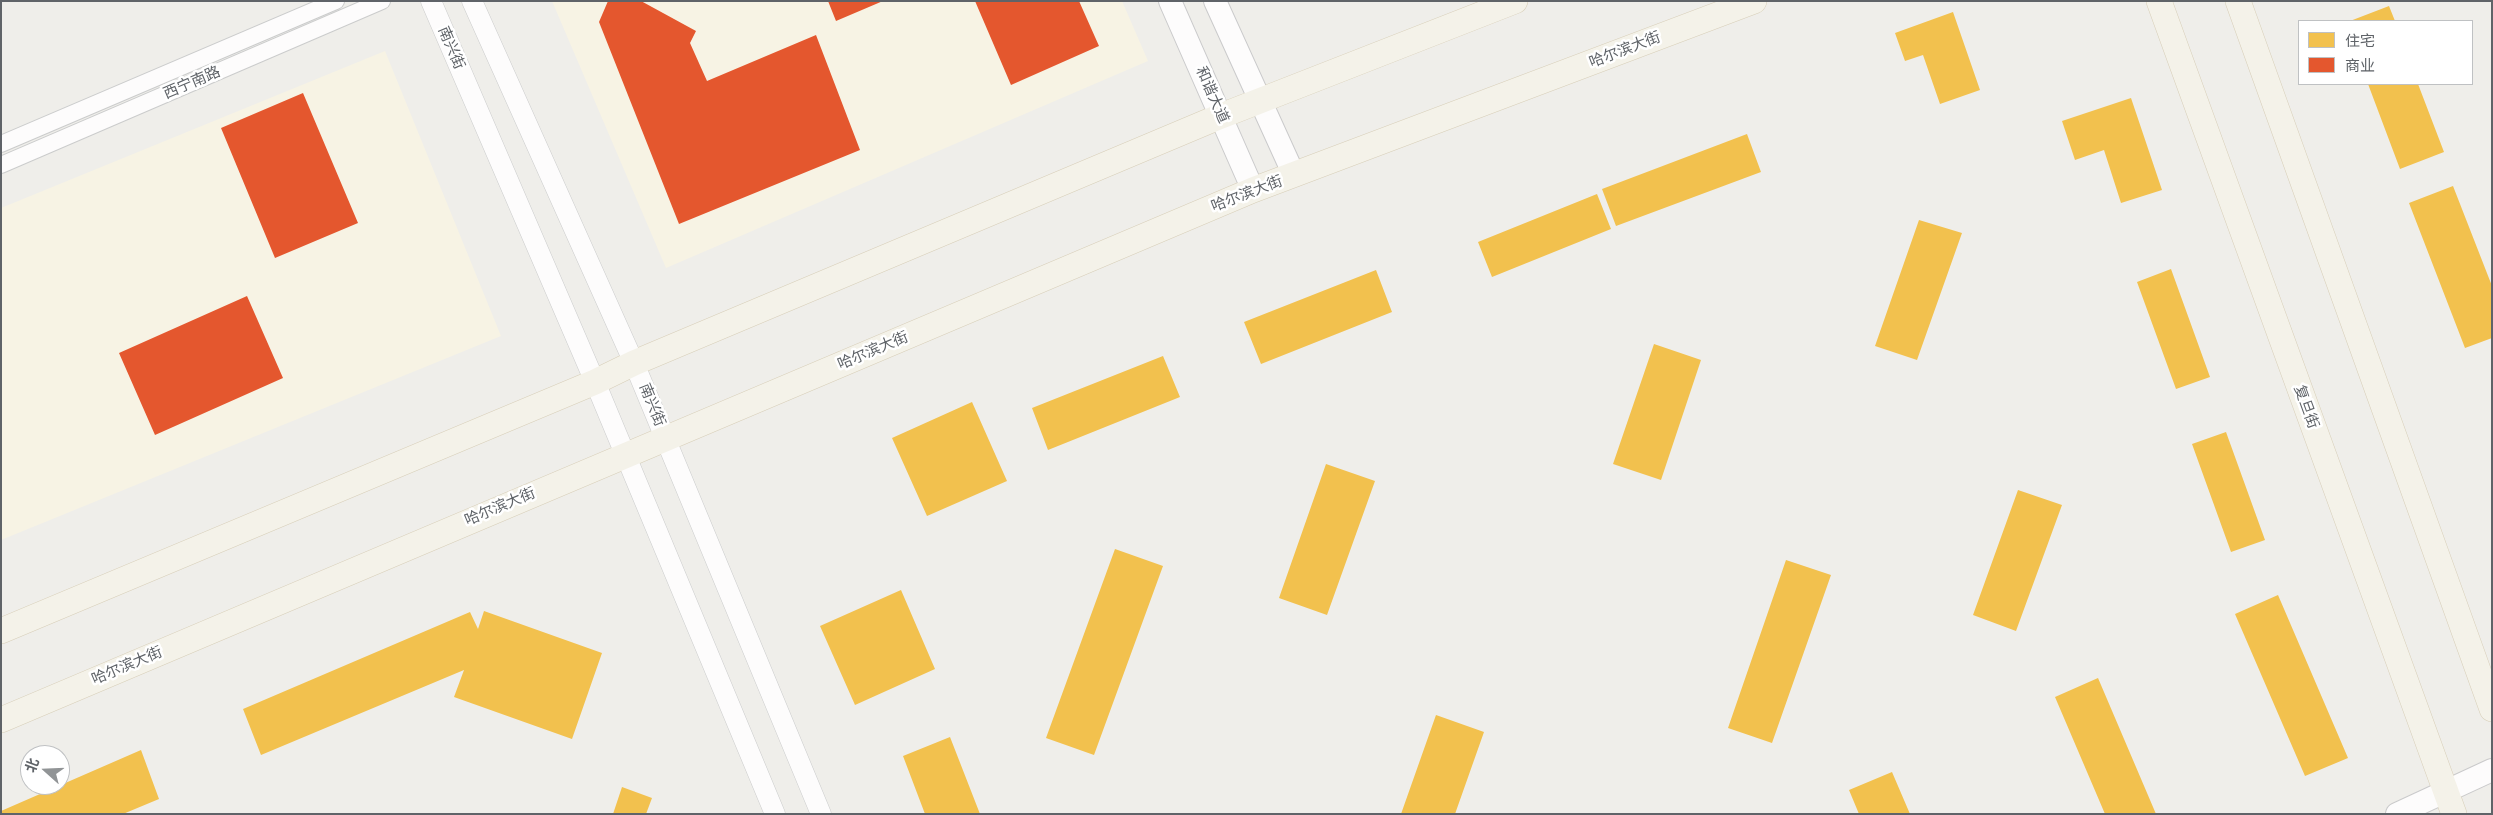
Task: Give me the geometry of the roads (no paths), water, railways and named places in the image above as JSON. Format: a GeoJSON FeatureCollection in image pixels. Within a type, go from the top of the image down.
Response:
{"type":"FeatureCollection","features":[{"type":"Feature","properties":{"kind":"main road","name":"和谐大道"},"geometry":{"type":"LineString","coordinates":[[1170,1],[1253,190]]}},
{"type":"Feature","properties":{"kind":"main road"},"geometry":{"type":"LineString","coordinates":[[1215,1],[1294,175]]}},
{"type":"Feature","properties":{"kind":"main road"},"geometry":{"type":"LineString","coordinates":[[1,631],[595,382],[634,363],[1221,116],[1515,1]]}},
{"type":"Feature","properties":{"kind":"main road","name":"哈尔滨大街"},"geometry":{"type":"LineString","coordinates":[[1,720],[1253,190],[1754,1]]}},
{"type":"Feature","properties":{"kind":"main road","name":"复旦街"},"geometry":{"type":"LineString","coordinates":[[2159,1],[2450,803]]}},
{"type":"Feature","properties":{"kind":"main road"},"geometry":{"type":"LineString","coordinates":[[2238,1],[2492,709]]}},
{"type":"Feature","properties":{"kind":"main road"},"geometry":{"type":"LineString","coordinates":[[2397,814],[2450,803],[2492,770]]}},
{"type":"Feature","properties":{"kind":"street","name":"西宁南路"},"geometry":{"type":"LineString","coordinates":[[1,144],[336,1]]}},
{"type":"Feature","properties":{"kind":"street","name":"西宁南路"},"geometry":{"type":"LineString","coordinates":[[1,165],[382,1]]}},
{"type":"Feature","properties":{"kind":"street","name":"南兴街"},"geometry":{"type":"LineString","coordinates":[[431,1],[595,382],[774,814]]}},
{"type":"Feature","properties":{"kind":"street","name":"南兴街"},"geometry":{"type":"LineString","coordinates":[[472,1],[634,363],[821,814]]}}]}
